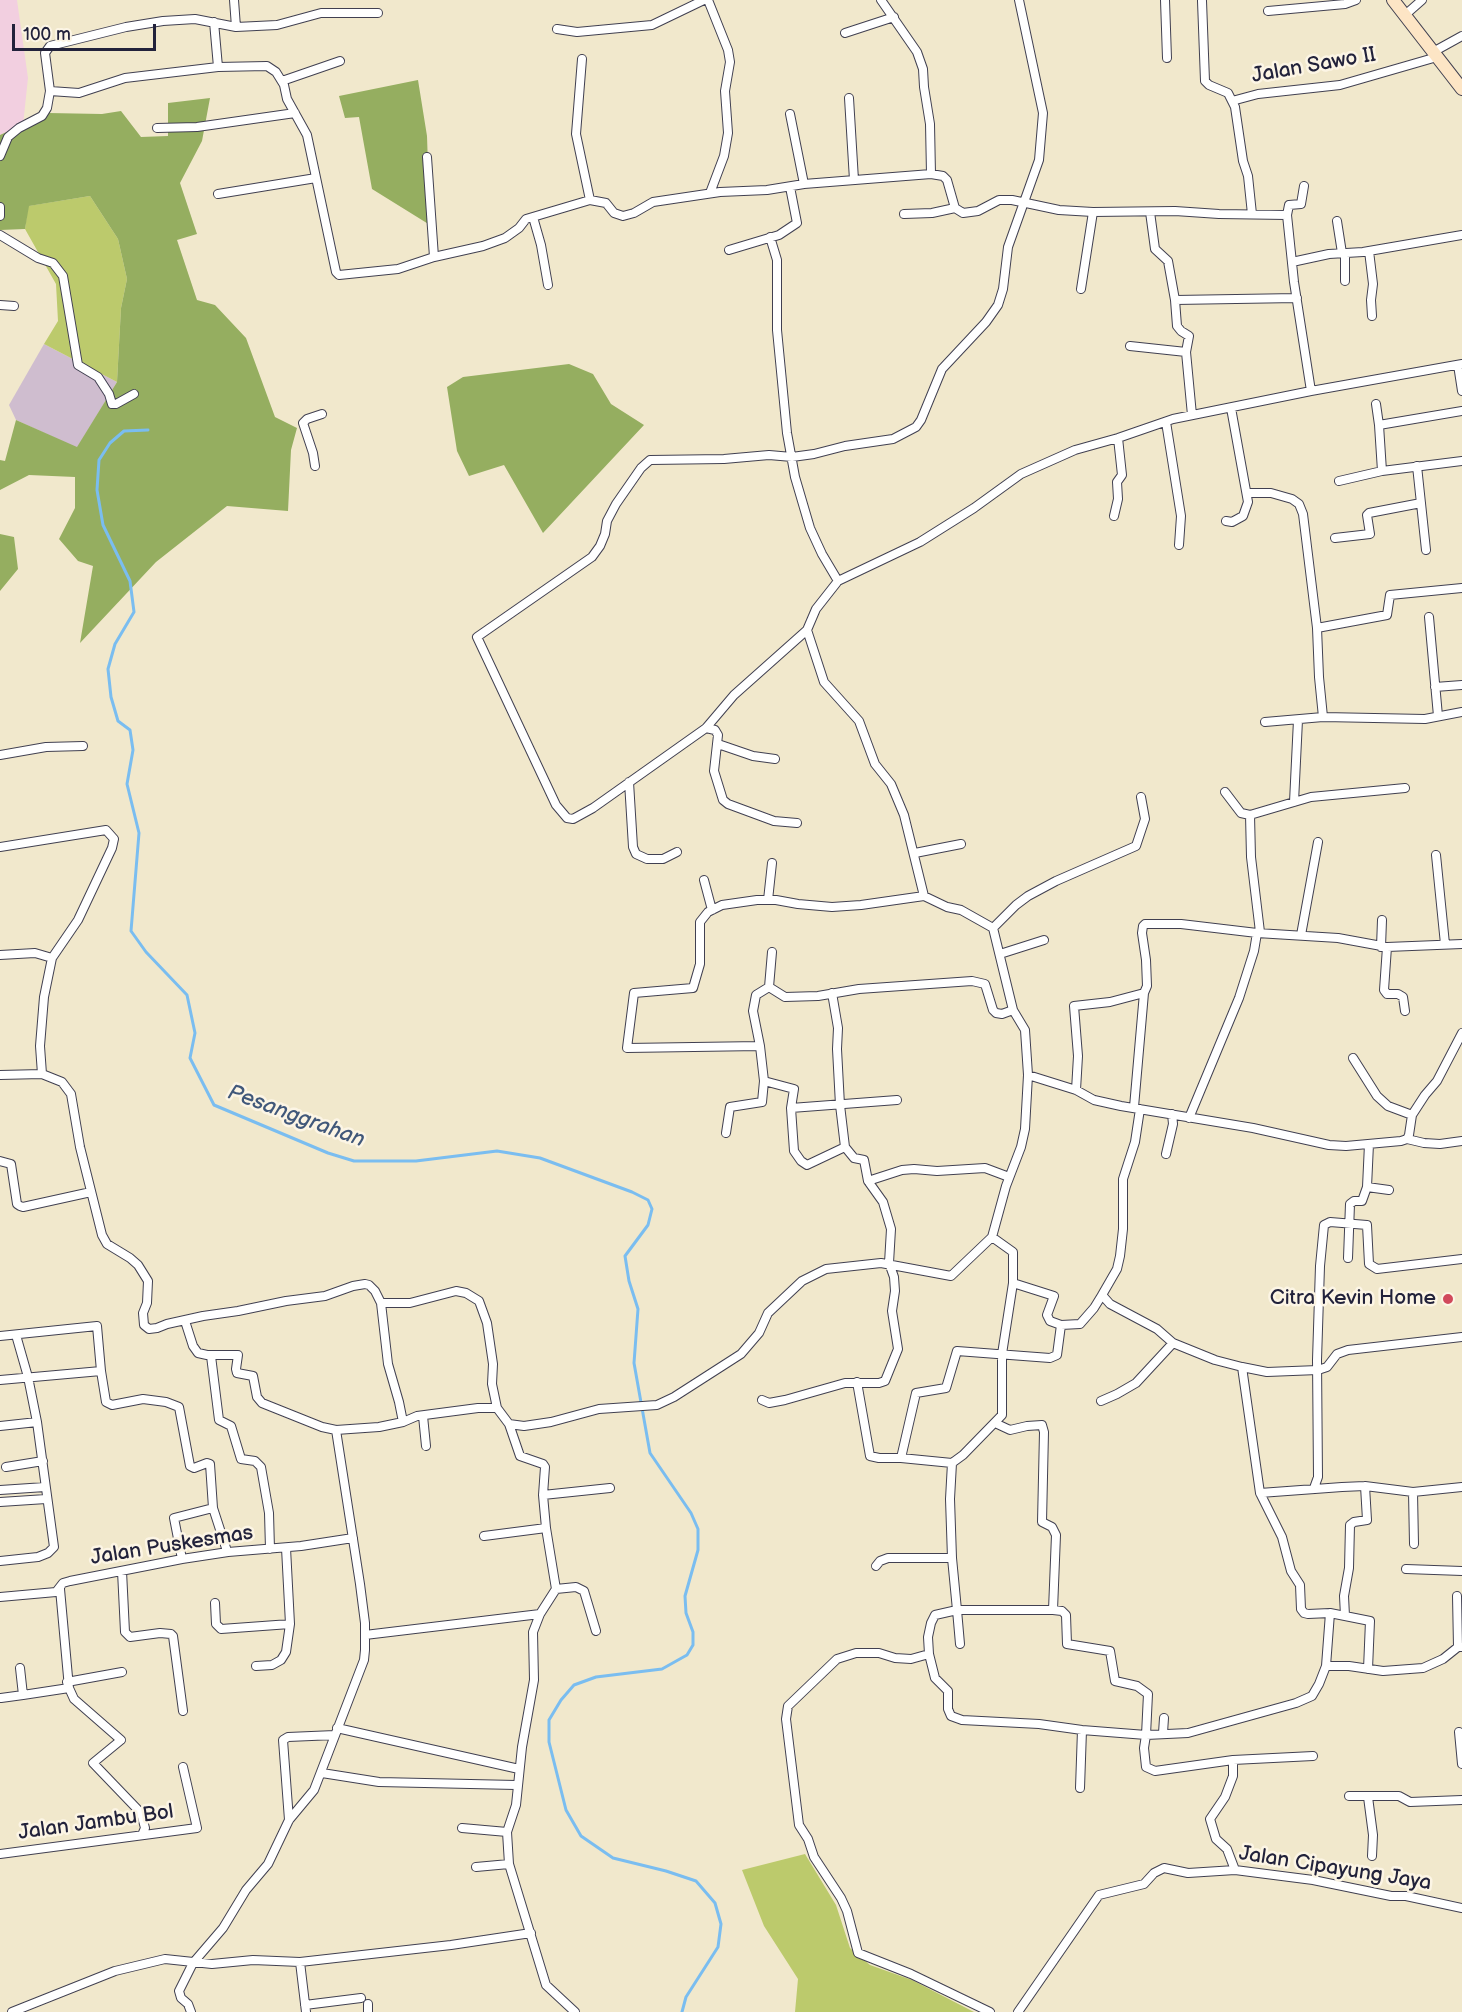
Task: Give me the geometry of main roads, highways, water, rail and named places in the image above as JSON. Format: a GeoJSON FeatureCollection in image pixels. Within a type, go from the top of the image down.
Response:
{"type":"FeatureCollection","features":[{"type":"Feature","properties":{"kind":"main road"},"geometry":{"type":"LineString","coordinates":[[1393,0],[1462,89]]}},
{"type":"Feature","properties":{"kind":"waterway","name":"Pesanggrahan"},"geometry":{"type":"LineString","coordinates":[[148,430],[124,431],[110,443],[99,460],[97,490],[103,525],[130,581],[134,612],[115,644],[108,669],[111,697],[118,721],[130,730],[133,750],[127,784],[139,833],[131,931],[146,952],[187,995],[195,1033],[190,1058],[214,1105],[328,1153],[354,1161],[416,1161],[497,1151],[540,1158],[632,1192],[648,1200],[652,1209],[648,1225],[625,1256],[629,1281],[638,1309],[634,1363],[650,1453],[691,1513],[698,1529],[698,1550],[685,1596],[686,1613],[693,1632],[693,1645],[687,1655],[662,1669],[596,1677],[574,1685],[561,1700],[549,1720],[549,1742],[566,1810],[581,1836],[613,1858],[696,1881],[715,1903],[721,1924],[718,1947],[686,1997],[682,2012]]}},
{"type":"Feature","properties":{"kind":"place","name":"Citra Kevin Home"},"geometry":{"type":"Point","coordinates":[1448,1299]}}]}
